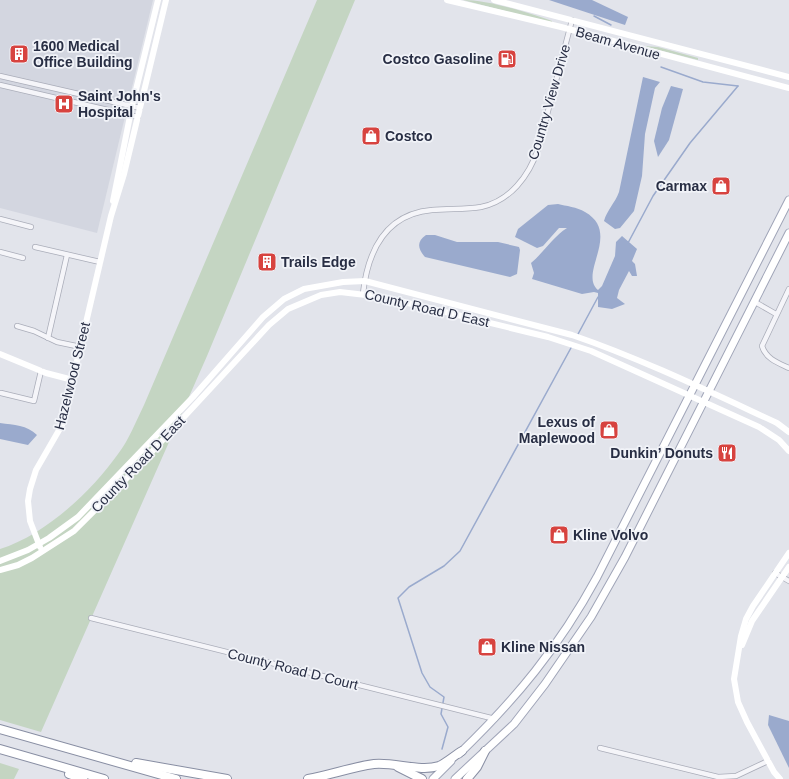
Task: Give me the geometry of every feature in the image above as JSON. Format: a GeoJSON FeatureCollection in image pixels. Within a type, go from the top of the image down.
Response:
{"type":"FeatureCollection","features":[{"type":"Feature","properties":{"kind":"highway"},"geometry":{"type":"LineString","coordinates":[[0,729],[176,779]]}},
{"type":"Feature","properties":{"kind":"highway"},"geometry":{"type":"LineString","coordinates":[[0,749],[104,779]]}},
{"type":"Feature","properties":{"kind":"highway"},"geometry":{"type":"LineString","coordinates":[[308,779],[365,765],[386,763],[428,768],[441,765],[450,757],[462,751]]}},
{"type":"Feature","properties":{"kind":"highway"},"geometry":{"type":"LineString","coordinates":[[467,779],[477,767],[485,751]]}},
{"type":"Feature","properties":{"kind":"highway"},"geometry":{"type":"LineString","coordinates":[[22,755],[83,779]]}},
{"type":"Feature","properties":{"kind":"highway"},"geometry":{"type":"LineString","coordinates":[[94,756],[228,779]]}},
{"type":"Feature","properties":{"kind":"highway"},"geometry":{"type":"LineString","coordinates":[[386,763],[406,770],[422,779]]}},
{"type":"Feature","properties":{"kind":"main road"},"geometry":{"type":"LineString","coordinates":[[433,779],[495,719],[545,661],[578,611],[597,577],[789,200]]}},
{"type":"Feature","properties":{"kind":"main road"},"geometry":{"type":"LineString","coordinates":[[455,779],[520,716],[560,663],[591,617],[625,558],[789,233]]}},
{"type":"Feature","properties":{"kind":"street","name":"Hazelwood Street"},"geometry":{"type":"LineString","coordinates":[[42,552],[30,520],[28,501],[30,489],[36,470],[62,425],[111,216],[132,106],[158,0]]}},
{"type":"Feature","properties":{"kind":"street","name":"Hazelwood Street"},"geometry":{"type":"LineString","coordinates":[[111,216],[122,180],[166,0]]}},
{"type":"Feature","properties":{"kind":"street","name":"Beam Avenue"},"geometry":{"type":"LineString","coordinates":[[447,0],[569,29],[789,88]]}},
{"type":"Feature","properties":{"kind":"street","name":"Beam Avenue"},"geometry":{"type":"LineString","coordinates":[[494,0],[789,76]]}},
{"type":"Feature","properties":{"kind":"street","name":"Country View Drive"},"geometry":{"type":"LineString","coordinates":[[364,293],[365,281],[374,249],[390,226],[405,217],[419,212],[466,209],[482,206],[511,192],[520,183],[534,161],[538,149],[572,20]]}},
{"type":"Feature","properties":{"kind":"street"},"geometry":{"type":"LineString","coordinates":[[0,76],[140,108]]}},
{"type":"Feature","properties":{"kind":"street"},"geometry":{"type":"LineString","coordinates":[[0,85],[138,117]]}},
{"type":"Feature","properties":{"kind":"street"},"geometry":{"type":"LineString","coordinates":[[0,219],[31,227]]}},
{"type":"Feature","properties":{"kind":"street"},"geometry":{"type":"LineString","coordinates":[[35,247],[100,262]]}},
{"type":"Feature","properties":{"kind":"street"},"geometry":{"type":"LineString","coordinates":[[0,252],[23,258]]}},
{"type":"Feature","properties":{"kind":"street"},"geometry":{"type":"LineString","coordinates":[[48,338],[68,255]]}},
{"type":"Feature","properties":{"kind":"street","name":"County Road D East"},"geometry":{"type":"LineString","coordinates":[[0,561],[50,538],[78,517],[193,396],[263,317],[284,299],[304,289],[319,285],[365,281],[572,335],[595,343],[709,392],[777,423],[789,432]]}},
{"type":"Feature","properties":{"kind":"street"},"geometry":{"type":"LineString","coordinates":[[789,289],[762,346],[764,353],[769,358],[789,368]]}},
{"type":"Feature","properties":{"kind":"street","name":"County Road D East"},"geometry":{"type":"LineString","coordinates":[[0,570],[18,565],[42,552],[74,531],[135,470],[269,324],[288,309],[321,295],[340,292],[364,293],[524,330],[568,343],[601,355],[759,427],[779,440],[789,450]]}},
{"type":"Feature","properties":{"kind":"street"},"geometry":{"type":"LineString","coordinates":[[754,302],[776,314]]}},
{"type":"Feature","properties":{"kind":"street"},"geometry":{"type":"LineString","coordinates":[[16,326],[31,330],[48,338],[80,347]]}},
{"type":"Feature","properties":{"kind":"street"},"geometry":{"type":"LineString","coordinates":[[0,354],[41,371],[73,380]]}},
{"type":"Feature","properties":{"kind":"street"},"geometry":{"type":"LineString","coordinates":[[1,393],[34,401],[41,371]]}},
{"type":"Feature","properties":{"kind":"street"},"geometry":{"type":"LineString","coordinates":[[780,779],[768,761],[738,702],[734,679],[739,654],[740,636],[746,619],[789,553]]}},
{"type":"Feature","properties":{"kind":"street"},"geometry":{"type":"LineString","coordinates":[[739,654],[752,621],[789,567]]}},
{"type":"Feature","properties":{"kind":"street"},"geometry":{"type":"LineString","coordinates":[[775,573],[789,581]]}},
{"type":"Feature","properties":{"kind":"street","name":"County Road D Court"},"geometry":{"type":"LineString","coordinates":[[92,618],[495,719]]}},
{"type":"Feature","properties":{"kind":"street"},"geometry":{"type":"LineString","coordinates":[[600,748],[718,777],[736,776],[768,761]]}},
{"type":"Feature","properties":{"kind":"shaded area","name":"Saint John's Hospital"},"geometry":{"type":"Polygon","coordinates":[[[0,0],[153,0],[97,233],[0,208],[0,0]]]}},
{"type":"Feature","properties":{"kind":"green space"},"geometry":{"type":"Polygon","coordinates":[[[317,0],[355,0],[207,356],[41,732],[0,720],[0,549],[34,534],[66,510],[94,483],[126,443],[144,405],[317,0]]]}},
{"type":"Feature","properties":{"kind":"green space"},"geometry":{"type":"Polygon","coordinates":[[[463,0],[484,2],[508,7],[552,21],[552,23],[463,0]]]}},
{"type":"Feature","properties":{"kind":"green space"},"geometry":{"type":"Polygon","coordinates":[[[643,46],[658,47],[698,58],[698,60],[643,46]]]}},
{"type":"Feature","properties":{"kind":"green space"},"geometry":{"type":"Polygon","coordinates":[[[0,763],[19,769],[14,779],[0,779],[0,763]]]}},
{"type":"Feature","properties":{"kind":"water"},"geometry":{"type":"Polygon","coordinates":[[[549,0],[592,0],[628,17],[625,25],[549,0]]]}},
{"type":"Feature","properties":{"kind":"water"},"geometry":{"type":"Polygon","coordinates":[[[643,77],[660,82],[655,88],[645,134],[642,176],[634,211],[620,228],[615,229],[604,221],[619,192],[643,77]]]}},
{"type":"Feature","properties":{"kind":"water"},"geometry":{"type":"Polygon","coordinates":[[[671,86],[683,89],[669,140],[658,157],[654,141],[662,108],[671,86]]]}},
{"type":"Feature","properties":{"kind":"water"},"geometry":{"type":"Polygon","coordinates":[[[558,204],[582,210],[595,221],[600,231],[600,241],[593,274],[593,283],[598,290],[602,286],[615,256],[616,242],[622,236],[637,249],[632,261],[635,264],[637,276],[632,276],[629,271],[619,290],[617,298],[625,304],[612,309],[598,307],[598,293],[594,292],[582,294],[532,279],[534,273],[531,263],[557,236],[567,228],[559,228],[543,246],[537,248],[515,237],[518,229],[548,205],[558,204]]]}},
{"type":"Feature","properties":{"kind":"water"},"geometry":{"type":"Polygon","coordinates":[[[426,235],[435,235],[457,242],[498,242],[519,247],[520,250],[517,274],[510,277],[425,257],[421,251],[419,243],[426,235]]]}},
{"type":"Feature","properties":{"kind":"water"},"geometry":{"type":"Polygon","coordinates":[[[0,423],[25,427],[37,435],[28,445],[0,439],[0,423]]]}},
{"type":"Feature","properties":{"kind":"water"},"geometry":{"type":"Polygon","coordinates":[[[769,715],[789,721],[789,768],[768,725],[769,715]]]}},
{"type":"Feature","properties":{"kind":"waterway"},"geometry":{"type":"LineString","coordinates":[[594,16],[611,25]]}},
{"type":"Feature","properties":{"kind":"waterway"},"geometry":{"type":"LineString","coordinates":[[661,67],[703,82],[738,86]]}},
{"type":"Feature","properties":{"kind":"waterway"},"geometry":{"type":"LineString","coordinates":[[628,243],[653,196],[690,143],[738,86]]}},
{"type":"Feature","properties":{"kind":"waterway"},"geometry":{"type":"LineString","coordinates":[[577,336],[598,297]]}},
{"type":"Feature","properties":{"kind":"waterway"},"geometry":{"type":"LineString","coordinates":[[442,749],[448,727],[441,714],[444,697],[430,687],[422,673],[398,598],[409,587],[444,566],[460,551],[572,346]]}},
{"type":"Feature","properties":{"kind":"place","name":"1600 Medical Office Building"},"geometry":{"type":"Point","coordinates":[19,54]}},
{"type":"Feature","properties":{"kind":"place","name":"Costco Gasoline"},"geometry":{"type":"Point","coordinates":[507,59]}},
{"type":"Feature","properties":{"kind":"place","name":"Saint John's Hospital"},"geometry":{"type":"Point","coordinates":[64,104]}},
{"type":"Feature","properties":{"kind":"place","name":"Costco"},"geometry":{"type":"Point","coordinates":[371,136]}},
{"type":"Feature","properties":{"kind":"place","name":"Carmax"},"geometry":{"type":"Point","coordinates":[721,186]}},
{"type":"Feature","properties":{"kind":"place","name":"Trails Edge"},"geometry":{"type":"Point","coordinates":[267,262]}},
{"type":"Feature","properties":{"kind":"place","name":"Lexus of Maplewood"},"geometry":{"type":"Point","coordinates":[609,430]}},
{"type":"Feature","properties":{"kind":"place","name":"Dunkin’ Donuts"},"geometry":{"type":"Point","coordinates":[727,453]}},
{"type":"Feature","properties":{"kind":"place","name":"Kline Volvo"},"geometry":{"type":"Point","coordinates":[559,535]}},
{"type":"Feature","properties":{"kind":"place","name":"Kline Nissan"},"geometry":{"type":"Point","coordinates":[487,647]}}]}
